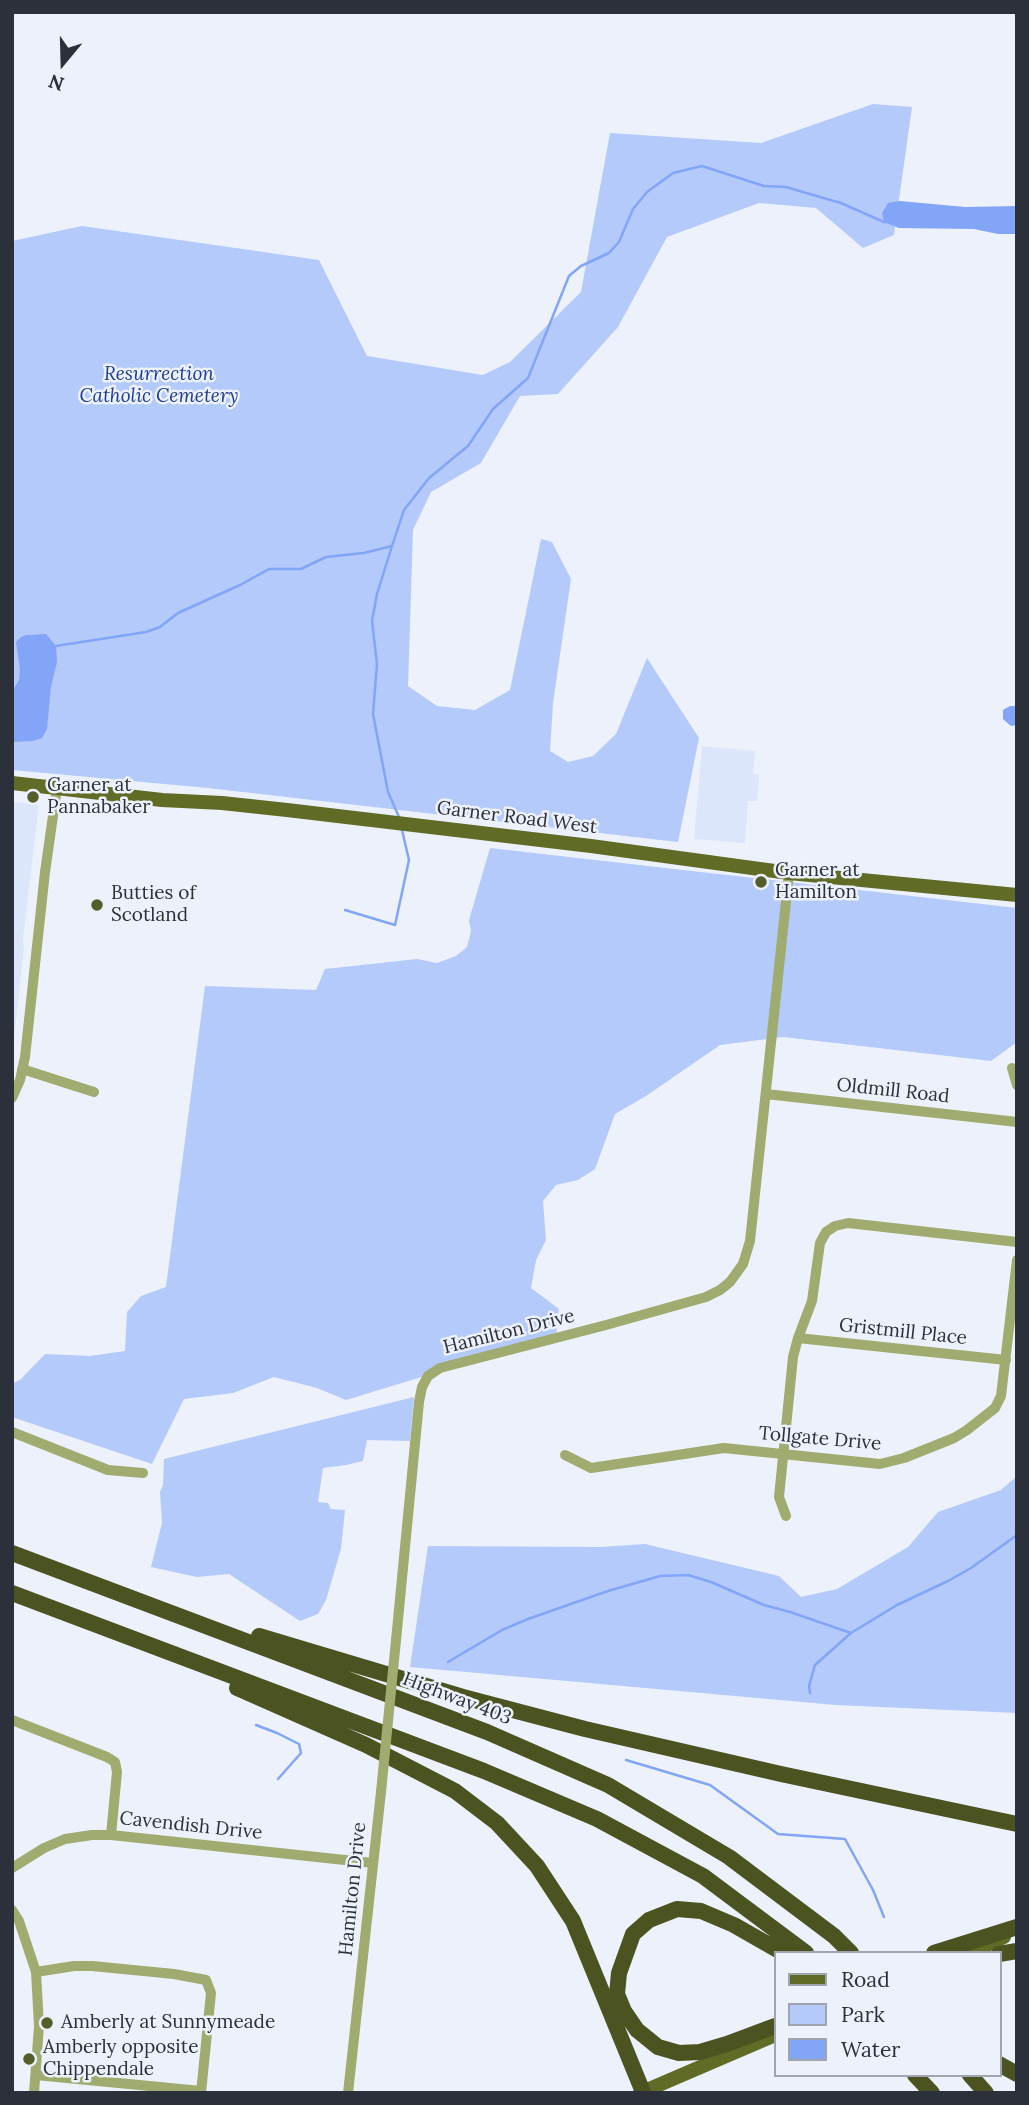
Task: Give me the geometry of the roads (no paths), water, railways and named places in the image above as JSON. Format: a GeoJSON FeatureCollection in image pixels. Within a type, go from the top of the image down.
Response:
{"type":"FeatureCollection","features":[{"type":"Feature","properties":{"kind":"highway","name":"Highway 403"},"geometry":{"type":"LineString","coordinates":[[12,1553],[487,1732],[608,1785],[729,1857],[852,1951]]}},
{"type":"Feature","properties":{"kind":"highway"},"geometry":{"type":"LineString","coordinates":[[12,1593],[484,1771],[597,1819],[703,1877],[803,1951]]}},
{"type":"Feature","properties":{"kind":"highway"},"geometry":{"type":"LineString","coordinates":[[148,1604],[463,1697],[585,1729],[1017,1824]]}},
{"type":"Feature","properties":{"kind":"highway"},"geometry":{"type":"LineString","coordinates":[[150,1646],[258,1699],[366,1745],[455,1791],[497,1823],[537,1866],[573,1921],[642,2092]]}},
{"type":"Feature","properties":{"kind":"highway"},"geometry":{"type":"LineString","coordinates":[[774,2026],[700,2052],[679,2053],[658,2047],[637,2030],[624,2011],[617,1994],[625,1954],[633,1934],[649,1920],[677,1909],[701,1911],[734,1925],[780,1951]]}},
{"type":"Feature","properties":{"kind":"highway"},"geometry":{"type":"LineString","coordinates":[[940,1951],[1017,1929]]}},
{"type":"Feature","properties":{"kind":"highway"},"geometry":{"type":"LineString","coordinates":[[1001,2065],[1017,2074]]}},
{"type":"Feature","properties":{"kind":"highway"},"geometry":{"type":"LineString","coordinates":[[917,2077],[932,2093]]}},
{"type":"Feature","properties":{"kind":"highway"},"geometry":{"type":"LineString","coordinates":[[928,2077],[941,2093]]}},
{"type":"Feature","properties":{"kind":"highway"},"geometry":{"type":"LineString","coordinates":[[973,2077],[986,2093]]}},
{"type":"Feature","properties":{"kind":"main road","name":"Garner Road West"},"geometry":{"type":"LineString","coordinates":[[12,783],[329,815],[789,873],[1017,895]]}},
{"type":"Feature","properties":{"kind":"main road"},"geometry":{"type":"LineString","coordinates":[[974,1951],[1017,1929]]}},
{"type":"Feature","properties":{"kind":"main road"},"geometry":{"type":"LineString","coordinates":[[642,2092],[774,2035]]}},
{"type":"Feature","properties":{"kind":"street"},"geometry":{"type":"LineString","coordinates":[[12,1098],[22,1069],[57,788]]}},
{"type":"Feature","properties":{"kind":"street","name":"Hamilton Drive"},"geometry":{"type":"LineString","coordinates":[[348,2093],[422,1387],[428,1376],[439,1368],[697,1300],[724,1287],[740,1270],[749,1247],[789,873]]}},
{"type":"Feature","properties":{"kind":"street"},"geometry":{"type":"LineString","coordinates":[[1012,1068],[1017,1085]]}},
{"type":"Feature","properties":{"kind":"street"},"geometry":{"type":"LineString","coordinates":[[22,1069],[94,1092]]}},
{"type":"Feature","properties":{"kind":"street","name":"Oldmill Road"},"geometry":{"type":"LineString","coordinates":[[766,1094],[1017,1122]]}},
{"type":"Feature","properties":{"kind":"street"},"geometry":{"type":"LineString","coordinates":[[786,1516],[779,1497],[793,1357],[797,1338],[812,1301],[820,1244],[826,1232],[835,1226],[848,1223],[1017,1242]]}},
{"type":"Feature","properties":{"kind":"street","name":"Tollgate Drive"},"geometry":{"type":"LineString","coordinates":[[565,1455],[591,1468],[724,1448],[880,1464],[904,1458],[954,1438],[999,1403],[1017,1260]]}},
{"type":"Feature","properties":{"kind":"street","name":"Gristmill Place"},"geometry":{"type":"LineString","coordinates":[[797,1338],[1006,1360]]}},
{"type":"Feature","properties":{"kind":"street"},"geometry":{"type":"LineString","coordinates":[[12,1432],[108,1470],[143,1473]]}},
{"type":"Feature","properties":{"kind":"street"},"geometry":{"type":"LineString","coordinates":[[12,1720],[107,1756],[115,1762],[117,1772],[111,1835]]}},
{"type":"Feature","properties":{"kind":"street","name":"Cavendish Drive"},"geometry":{"type":"LineString","coordinates":[[12,1868],[44,1847],[65,1839],[92,1835],[373,1863]]}},
{"type":"Feature","properties":{"kind":"street"},"geometry":{"type":"LineString","coordinates":[[12,1910],[19,1922],[36,1972],[39,2026],[34,2093]]}},
{"type":"Feature","properties":{"kind":"street"},"geometry":{"type":"LineString","coordinates":[[36,1972],[92,1966],[174,1974],[206,1980],[211,1993],[201,2092],[36,2075]]}},
{"type":"Feature","properties":{"kind":"water"},"geometry":{"type":"Polygon","coordinates":[[[900,201],[965,207],[1017,206],[1017,234],[998,234],[974,229],[899,228],[884,222],[882,213],[888,203],[900,201]]]}},
{"type":"Feature","properties":{"kind":"water"},"geometry":{"type":"Polygon","coordinates":[[[46,634],[56,646],[57,662],[51,687],[47,729],[42,738],[12,742],[12,692],[19,680],[20,670],[16,642],[26,635],[46,634]]]}},
{"type":"Feature","properties":{"kind":"water"},"geometry":{"type":"Polygon","coordinates":[[[1017,706],[1017,725],[1011,726],[1003,719],[1003,710],[1017,706]]]}},
{"type":"Feature","properties":{"kind":"waterway"},"geometry":{"type":"LineString","coordinates":[[399,817],[388,792],[373,714],[377,664],[372,621],[377,594],[392,546],[404,510],[429,478],[468,446],[493,409],[528,378],[569,276],[581,266],[609,253],[619,242],[633,209],[647,192],[673,173],[702,166],[764,186],[786,187],[841,203],[887,222]]}},
{"type":"Feature","properties":{"kind":"waterway"},"geometry":{"type":"LineString","coordinates":[[56,646],[146,632],[160,627],[178,613],[269,569],[301,569],[326,557],[364,553],[392,546]]}},
{"type":"Feature","properties":{"kind":"waterway"},"geometry":{"type":"LineString","coordinates":[[345,910],[395,925],[409,860],[402,830]]}},
{"type":"Feature","properties":{"kind":"waterway"},"geometry":{"type":"LineString","coordinates":[[810,1693],[809,1686],[815,1665],[851,1633],[897,1605],[971,1568],[1017,1535]]}},
{"type":"Feature","properties":{"kind":"waterway"},"geometry":{"type":"LineString","coordinates":[[448,1662],[502,1630],[528,1619],[660,1576],[688,1575],[764,1605],[851,1633]]}},
{"type":"Feature","properties":{"kind":"waterway"},"geometry":{"type":"LineString","coordinates":[[256,1725],[299,1744],[301,1753],[278,1779]]}},
{"type":"Feature","properties":{"kind":"waterway"},"geometry":{"type":"LineString","coordinates":[[626,1760],[710,1785],[778,1834],[845,1839],[873,1890],[884,1917]]}},
{"type":"Feature","properties":{"kind":"place","name":"Garner at Pannabaker"},"geometry":{"type":"Point","coordinates":[33,797]}},
{"type":"Feature","properties":{"kind":"place","name":"Garner at Hamilton"},"geometry":{"type":"Point","coordinates":[761,882]}},
{"type":"Feature","properties":{"kind":"place","name":"Butties of Scotland"},"geometry":{"type":"Point","coordinates":[97,905]}},
{"type":"Feature","properties":{"kind":"place","name":"Amberly at Sunnymeade"},"geometry":{"type":"Point","coordinates":[47,2023]}},
{"type":"Feature","properties":{"kind":"place","name":"Amberly opposite Chippendale"},"geometry":{"type":"Point","coordinates":[29,2059]}},
{"type":"Feature","properties":{"kind":"park label","name":"Resurrection Catholic Cemetery"},"geometry":{"type":"Point","coordinates":[159,386]}}]}
